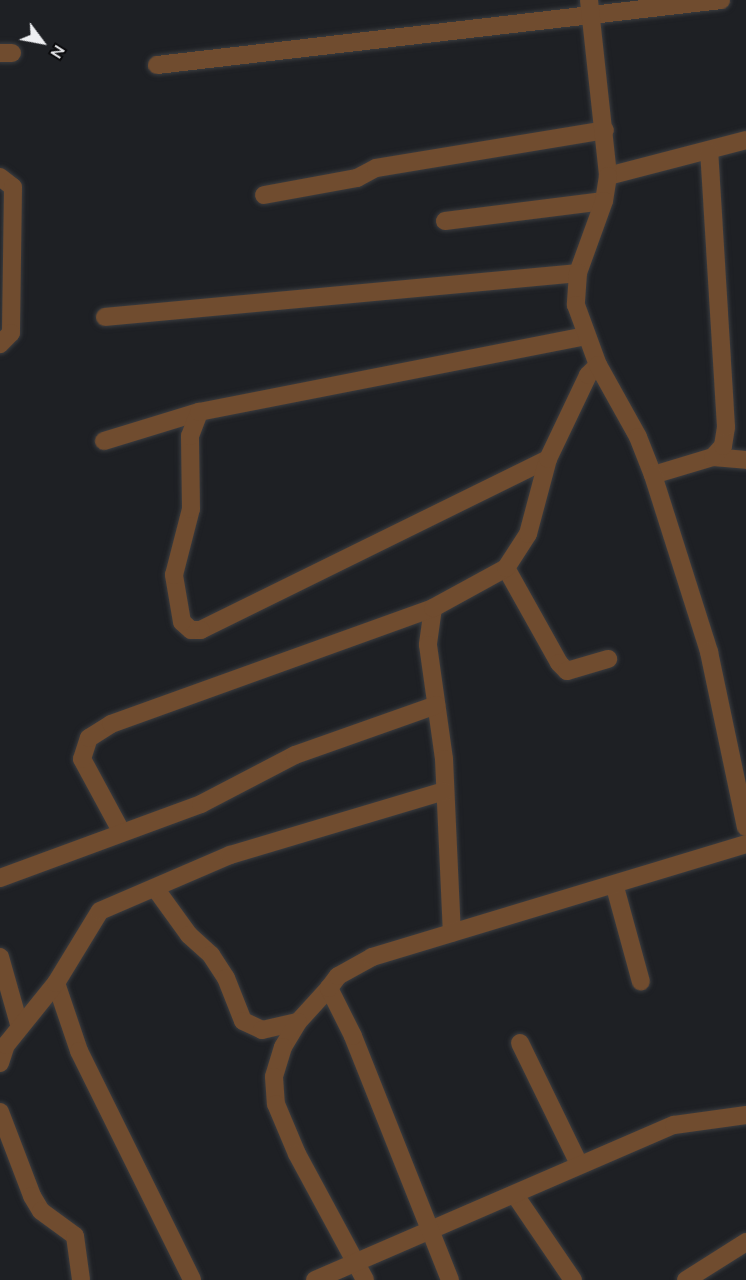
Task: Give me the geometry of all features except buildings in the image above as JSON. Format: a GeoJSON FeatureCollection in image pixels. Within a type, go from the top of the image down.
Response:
{"type":"FeatureCollection","features":[{"type":"Feature","properties":{"kind":"street"},"geometry":{"type":"LineString","coordinates":[[158,65],[590,7],[721,0]]}},
{"type":"Feature","properties":{"kind":"street"},"geometry":{"type":"LineString","coordinates":[[590,7],[605,130],[608,176],[604,201],[578,273],[576,305],[598,365],[638,437],[653,475],[709,652],[746,827]]}},
{"type":"Feature","properties":{"kind":"street"},"geometry":{"type":"LineString","coordinates":[[264,195],[357,178],[376,168],[605,130]]}},
{"type":"Feature","properties":{"kind":"street"},"geometry":{"type":"LineString","coordinates":[[608,176],[709,153],[746,140]]}},
{"type":"Feature","properties":{"kind":"street"},"geometry":{"type":"LineString","coordinates":[[709,153],[726,427],[723,446],[713,457]]}},
{"type":"Feature","properties":{"kind":"street"},"geometry":{"type":"LineString","coordinates":[[0,177],[13,186],[11,333],[0,344]]}},
{"type":"Feature","properties":{"kind":"street"},"geometry":{"type":"LineString","coordinates":[[445,221],[604,201]]}},
{"type":"Feature","properties":{"kind":"street"},"geometry":{"type":"LineString","coordinates":[[105,317],[578,273]]}},
{"type":"Feature","properties":{"kind":"street"},"geometry":{"type":"LineString","coordinates":[[104,441],[198,412],[587,336]]}},
{"type":"Feature","properties":{"kind":"street"},"geometry":{"type":"LineString","coordinates":[[121,831],[82,759],[89,738],[111,724],[433,608],[506,568],[528,534],[549,459],[588,375],[598,365]]}},
{"type":"Feature","properties":{"kind":"street"},"geometry":{"type":"LineString","coordinates":[[198,412],[190,436],[191,508],[174,575],[182,622],[191,630],[201,630],[549,459]]}},
{"type":"Feature","properties":{"kind":"street"},"geometry":{"type":"LineString","coordinates":[[653,475],[713,457],[746,460]]}},
{"type":"Feature","properties":{"kind":"street"},"geometry":{"type":"LineString","coordinates":[[506,568],[553,653],[567,670],[608,659]]}},
{"type":"Feature","properties":{"kind":"street"},"geometry":{"type":"LineString","coordinates":[[433,608],[428,645],[445,791],[452,933]]}},
{"type":"Feature","properties":{"kind":"street"},"geometry":{"type":"LineString","coordinates":[[0,878],[121,831],[201,804],[295,755],[436,705]]}},
{"type":"Feature","properties":{"kind":"street"},"geometry":{"type":"LineString","coordinates":[[0,1063],[19,1024],[56,983],[100,911],[155,888],[176,875],[230,855],[445,791]]}},
{"type":"Feature","properties":{"kind":"street"},"geometry":{"type":"LineString","coordinates":[[365,1280],[297,1154],[276,1104],[274,1077],[284,1047],[298,1022],[338,976],[372,957],[615,887],[746,844]]}},
{"type":"Feature","properties":{"kind":"street"},"geometry":{"type":"LineString","coordinates":[[615,887],[640,982]]}},
{"type":"Feature","properties":{"kind":"street"},"geometry":{"type":"LineString","coordinates":[[155,888],[189,935],[211,955],[226,978],[243,1021],[262,1030],[298,1022]]}},
{"type":"Feature","properties":{"kind":"street"},"geometry":{"type":"LineString","coordinates":[[0,957],[19,1024]]}},
{"type":"Feature","properties":{"kind":"street"},"geometry":{"type":"LineString","coordinates":[[56,983],[79,1051],[192,1280]]}},
{"type":"Feature","properties":{"kind":"street"},"geometry":{"type":"LineString","coordinates":[[329,988],[353,1036],[450,1280]]}},
{"type":"Feature","properties":{"kind":"street"},"geometry":{"type":"LineString","coordinates":[[520,1043],[579,1164]]}},
{"type":"Feature","properties":{"kind":"street"},"geometry":{"type":"LineString","coordinates":[[0,1112],[32,1196],[41,1211],[75,1236],[81,1280]]}},
{"type":"Feature","properties":{"kind":"street"},"geometry":{"type":"LineString","coordinates":[[315,1280],[429,1228],[515,1195],[579,1164],[674,1125],[746,1115]]}},
{"type":"Feature","properties":{"kind":"street"},"geometry":{"type":"LineString","coordinates":[[515,1195],[573,1280]]}},
{"type":"Feature","properties":{"kind":"street"},"geometry":{"type":"LineString","coordinates":[[686,1280],[746,1242]]}}]}
